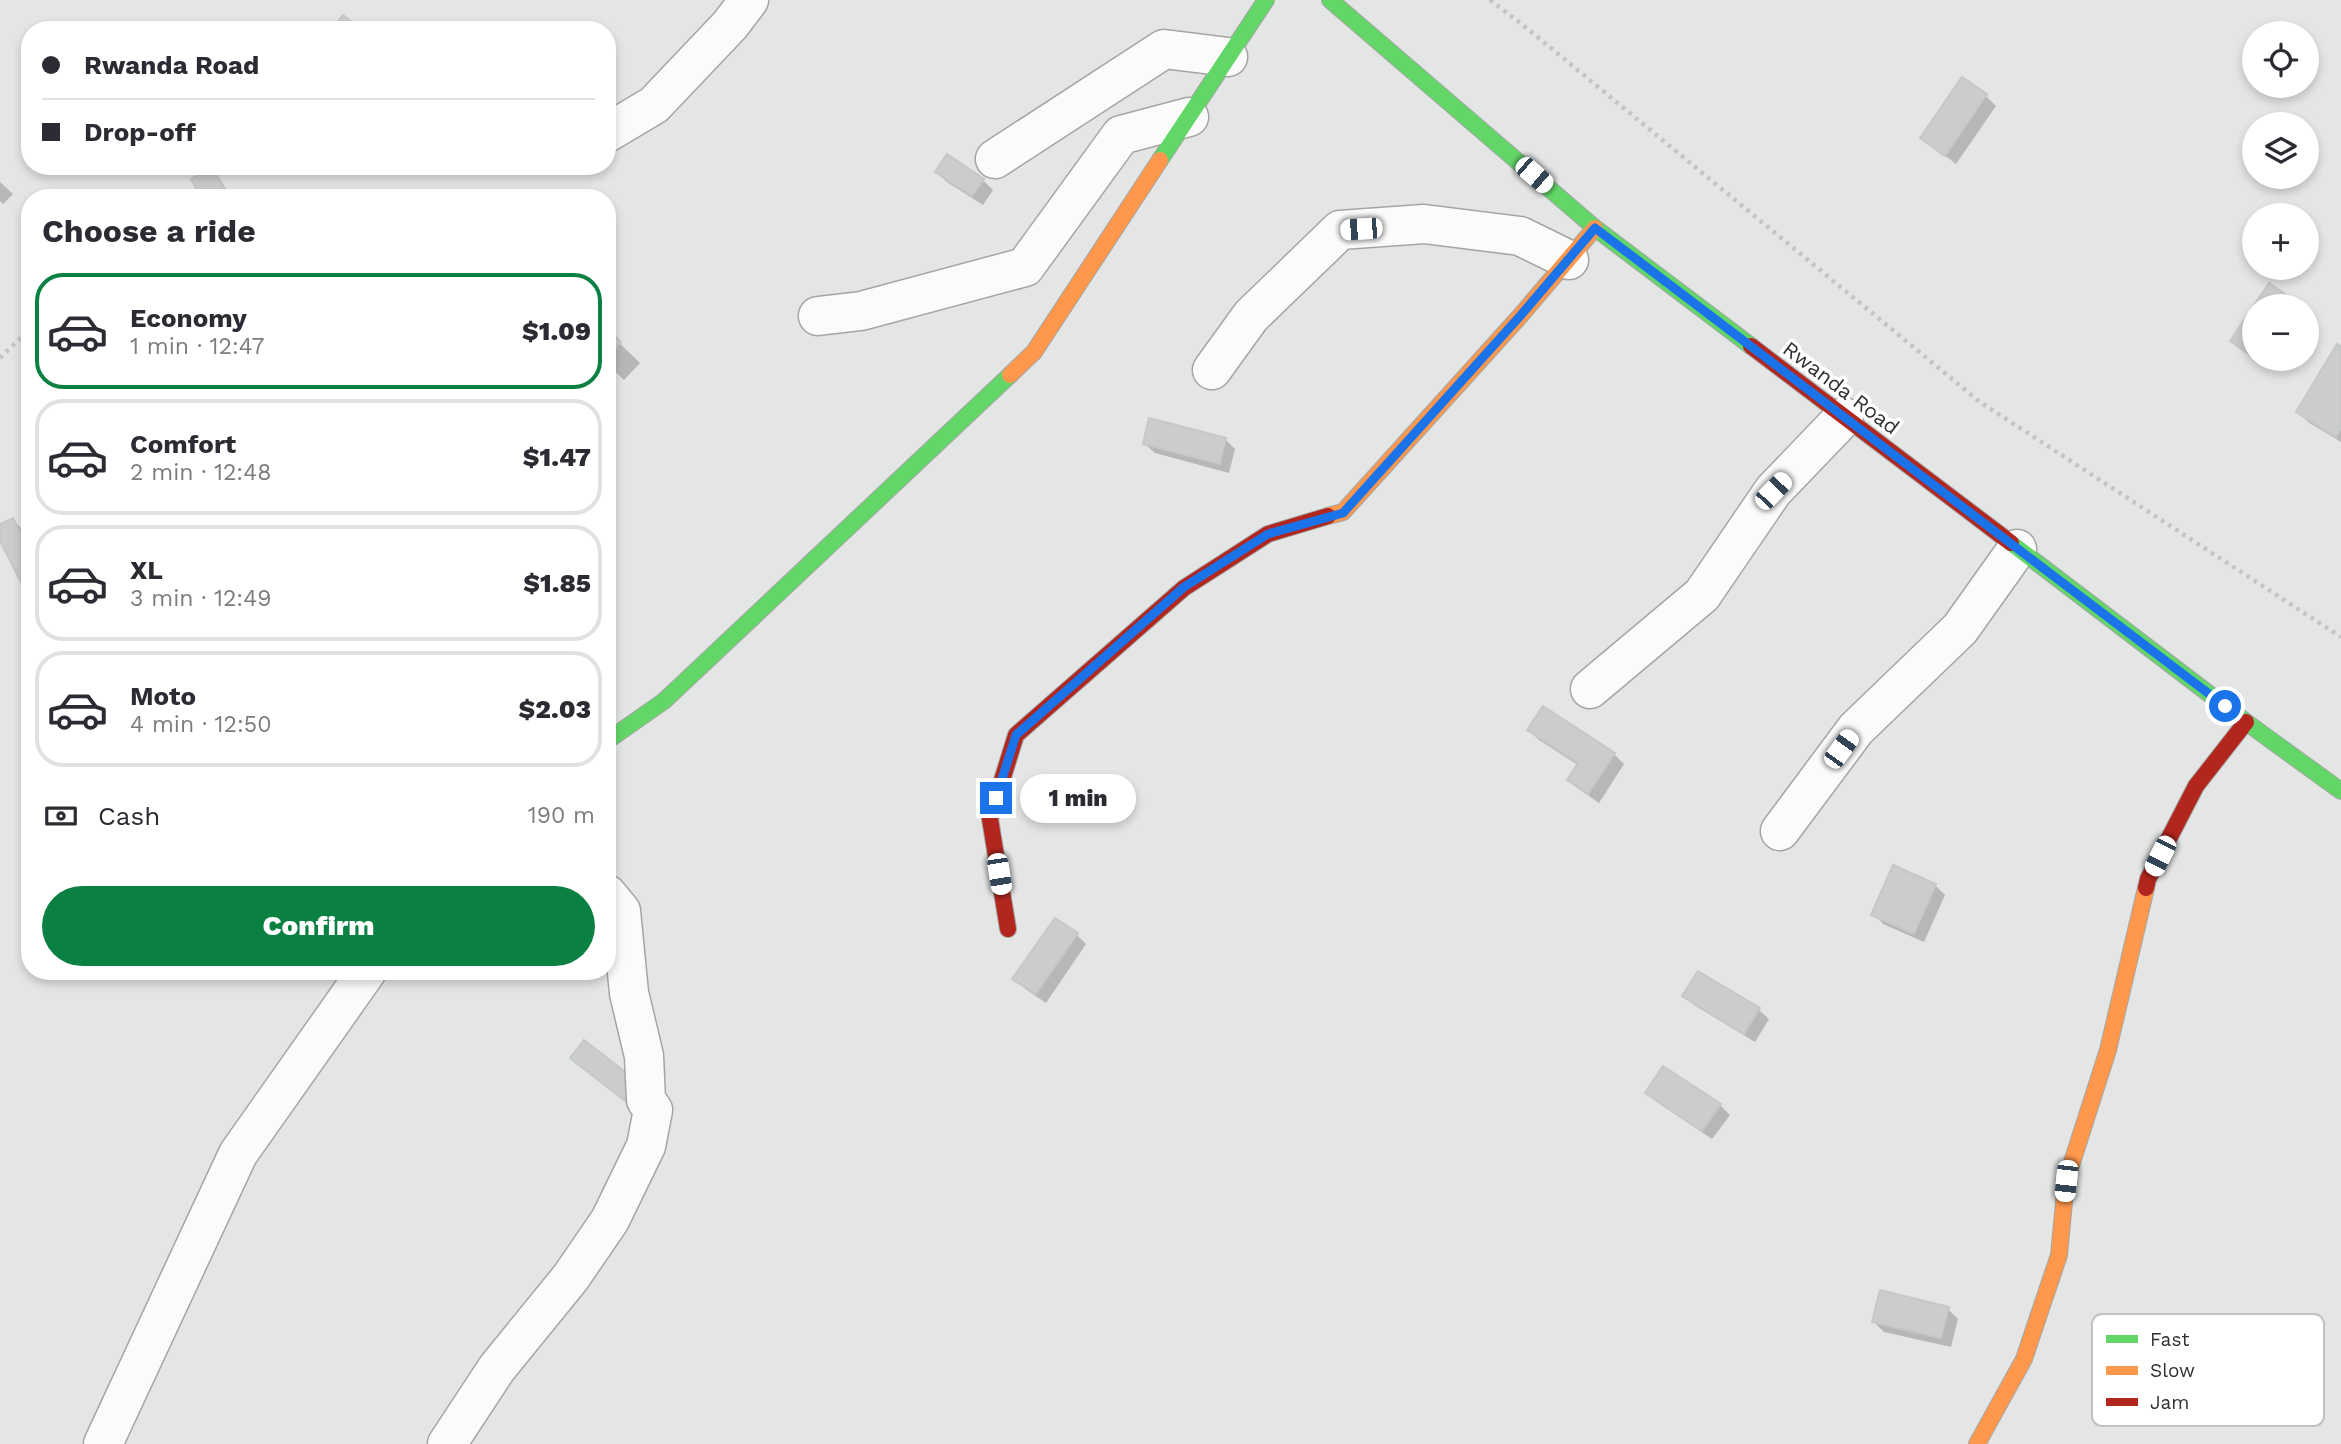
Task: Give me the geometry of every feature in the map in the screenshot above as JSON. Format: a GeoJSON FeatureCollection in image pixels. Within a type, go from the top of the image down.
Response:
{"type":"FeatureCollection","features":[{"type":"Feature","properties":{"kind":"main road"},"geometry":{"type":"LineString","coordinates":[[616,735],[664,701],[1034,352],[1266,0]]}},
{"type":"Feature","properties":{"kind":"main road","name":"Rwanda Road"},"geometry":{"type":"LineString","coordinates":[[1330,0],[1595,228],[2341,792]]}},
{"type":"Feature","properties":{"kind":"main road"},"geometry":{"type":"LineString","coordinates":[[1008,929],[990,819],[1016,735],[1184,587],[1268,534],[1343,513],[1595,228]]}},
{"type":"Feature","properties":{"kind":"main road"},"geometry":{"type":"LineString","coordinates":[[1977,1444],[2024,1359],[2059,1255],[2066,1181],[2108,1050],[2148,879],[2196,786],[2246,722]]}},
{"type":"Feature","properties":{"kind":"street"},"geometry":{"type":"LineString","coordinates":[[616,127],[654,105],[730,25],[748,0]]}},
{"type":"Feature","properties":{"kind":"street"},"geometry":{"type":"LineString","coordinates":[[995,159],[1164,49],[1228,57]]}},
{"type":"Feature","properties":{"kind":"street"},"geometry":{"type":"LineString","coordinates":[[818,316],[861,311],[1025,267],[1121,135],[1189,117]]}},
{"type":"Feature","properties":{"kind":"street"},"geometry":{"type":"LineString","coordinates":[[1212,370],[1251,316],[1340,230],[1424,224],[1520,236],[1569,260]]}},
{"type":"Feature","properties":{"kind":"street"},"geometry":{"type":"LineString","coordinates":[[1590,689],[1702,595],[1773,491],[1844,417]]}},
{"type":"Feature","properties":{"kind":"street"},"geometry":{"type":"LineString","coordinates":[[1780,831],[1856,729],[1960,629],[2017,548]]}},
{"type":"Feature","properties":{"kind":"street"},"geometry":{"type":"LineString","coordinates":[[447,1444],[497,1368],[571,1277],[610,1220],[646,1146],[653,1110],[646,1101],[644,1056],[629,993],[621,911],[616,905]]}},
{"type":"Feature","properties":{"kind":"street"},"geometry":{"type":"LineString","coordinates":[[103,1444],[237,1154],[361,980]]}},
{"type":"Feature","properties":{"kind":"path"},"geometry":{"type":"LineString","coordinates":[[1490,0],[1545,42],[1980,402],[2341,637]]}},
{"type":"Feature","properties":{"kind":"path"},"geometry":{"type":"LineString","coordinates":[[0,358],[21,338]]}},
{"type":"Feature","properties":{"kind":"building"},"geometry":{"type":"Polygon","coordinates":[[[343,15],[351,21],[339,21],[343,15]]]}},
{"type":"Feature","properties":{"kind":"building"},"geometry":{"type":"Polygon","coordinates":[[[1962,77],[1987,94],[1945,156],[1920,138],[1962,77]]]}},
{"type":"Feature","properties":{"kind":"building"},"geometry":{"type":"Polygon","coordinates":[[[947,154],[984,179],[972,196],[935,172],[947,154]]]}},
{"type":"Feature","properties":{"kind":"building"},"geometry":{"type":"Polygon","coordinates":[[[198,175],[216,175],[224,189],[197,189],[191,179],[198,175]]]}},
{"type":"Feature","properties":{"kind":"building"},"geometry":{"type":"Polygon","coordinates":[[[2269,283],[2285,294],[2262,294],[2269,283]]]}},
{"type":"Feature","properties":{"kind":"building"},"geometry":{"type":"Polygon","coordinates":[[[2242,323],[2242,349],[2230,341],[2242,323]]]}},
{"type":"Feature","properties":{"kind":"building"},"geometry":{"type":"Polygon","coordinates":[[[2337,344],[2341,346],[2341,428],[2336,437],[2296,412],[2337,344]]]}},
{"type":"Feature","properties":{"kind":"building"},"geometry":{"type":"Polygon","coordinates":[[[1149,418],[1226,438],[1220,464],[1143,444],[1149,418]]]}},
{"type":"Feature","properties":{"kind":"building"},"geometry":{"type":"Polygon","coordinates":[[[13,518],[21,534],[21,582],[0,541],[0,524],[13,518]]]}},
{"type":"Feature","properties":{"kind":"building"},"geometry":{"type":"Polygon","coordinates":[[[1543,706],[1615,753],[1588,794],[1567,780],[1578,763],[1527,730],[1543,706]]]}},
{"type":"Feature","properties":{"kind":"building"},"geometry":{"type":"Polygon","coordinates":[[[1893,865],[1936,884],[1914,934],[1871,915],[1893,865]]]}},
{"type":"Feature","properties":{"kind":"building"},"geometry":{"type":"Polygon","coordinates":[[[1055,918],[1078,933],[1036,994],[1012,979],[1055,918]]]}},
{"type":"Feature","properties":{"kind":"building"},"geometry":{"type":"Polygon","coordinates":[[[1698,971],[1760,1008],[1744,1034],[1682,996],[1698,971]]]}},
{"type":"Feature","properties":{"kind":"building"},"geometry":{"type":"Polygon","coordinates":[[[584,1040],[638,1082],[629,1104],[570,1058],[584,1040]]]}},
{"type":"Feature","properties":{"kind":"building"},"geometry":{"type":"Polygon","coordinates":[[[1663,1066],[1721,1104],[1702,1131],[1645,1093],[1663,1066]]]}},
{"type":"Feature","properties":{"kind":"building"},"geometry":{"type":"Polygon","coordinates":[[[1880,1290],[1949,1307],[1941,1338],[1872,1322],[1880,1290]]]}},
{"type":"Feature","properties":{"kind":"traffic: fast"},"geometry":{"type":"LineString","coordinates":[[1160,160],[1266,0]]}},
{"type":"Feature","properties":{"kind":"traffic: fast"},"geometry":{"type":"LineString","coordinates":[[1330,0],[1595,228],[1751,346]]}},
{"type":"Feature","properties":{"kind":"traffic: fast"},"geometry":{"type":"LineString","coordinates":[[616,735],[664,701],[1010,375]]}},
{"type":"Feature","properties":{"kind":"traffic: fast"},"geometry":{"type":"LineString","coordinates":[[2011,543],[2341,791]]}},
{"type":"Feature","properties":{"kind":"traffic: slow"},"geometry":{"type":"LineString","coordinates":[[1010,375],[1034,352],[1160,160]]}},
{"type":"Feature","properties":{"kind":"traffic: slow"},"geometry":{"type":"LineString","coordinates":[[1328,516],[1343,512],[1521,315],[1595,228]]}},
{"type":"Feature","properties":{"kind":"traffic: slow"},"geometry":{"type":"LineString","coordinates":[[1977,1444],[2024,1359],[2059,1255],[2066,1181],[2108,1050],[2146,888]]}},
{"type":"Feature","properties":{"kind":"traffic: jam"},"geometry":{"type":"LineString","coordinates":[[1751,346],[2011,543]]}},
{"type":"Feature","properties":{"kind":"traffic: jam"},"geometry":{"type":"LineString","coordinates":[[1008,929],[990,819],[1016,735],[1184,588],[1268,534],[1328,516]]}},
{"type":"Feature","properties":{"kind":"traffic: jam"},"geometry":{"type":"LineString","coordinates":[[2146,888],[2148,879],[2196,786],[2246,722]]}},
{"type":"Feature","properties":{"kind":"route"},"geometry":{"type":"LineString","coordinates":[[996,798],[1016,735],[1184,587],[1268,534],[1343,513],[1521,315],[1595,228],[2225,706]]}}]}
